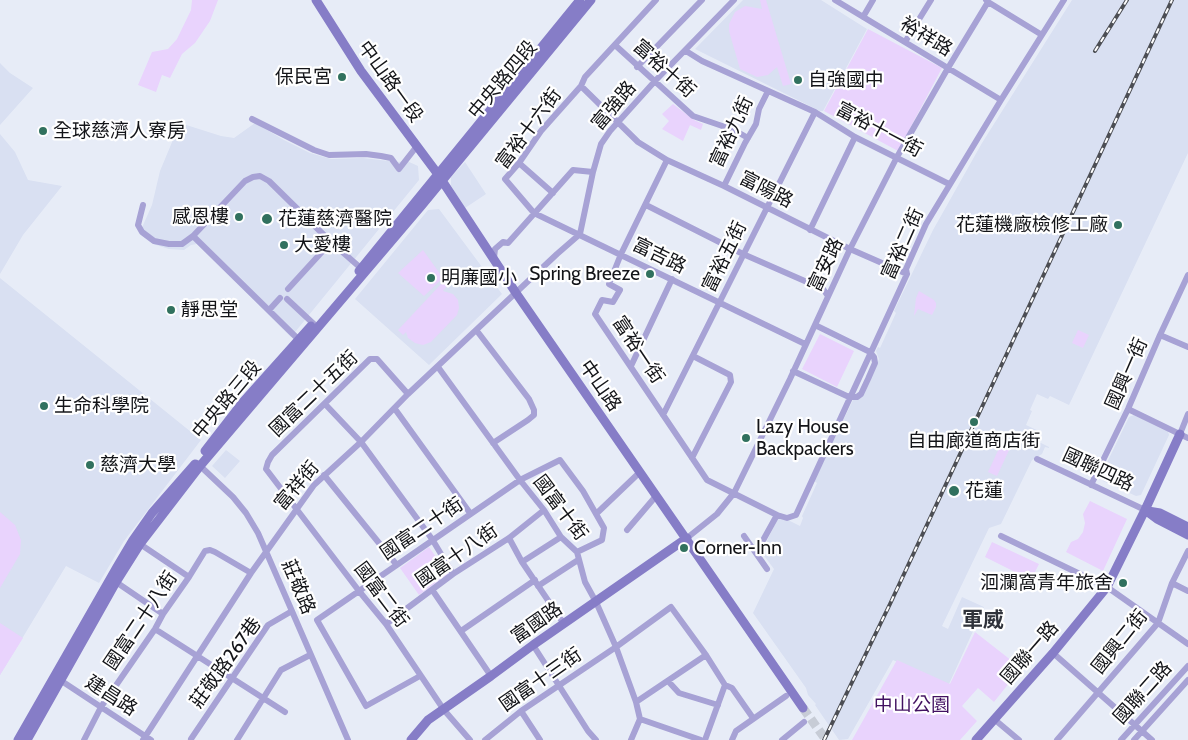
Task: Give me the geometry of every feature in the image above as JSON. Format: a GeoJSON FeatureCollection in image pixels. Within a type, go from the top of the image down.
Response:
{"type":"FeatureCollection","features":[{"type":"Feature","properties":{"kind":"street","name":"中山路一段"},"geometry":{"type":"LineString","coordinates":[[316,0],[361,70],[439,177]]}},
{"type":"Feature","properties":{"kind":"street","name":"中央路四段"},"geometry":{"type":"LineString","coordinates":[[439,177],[580,0]]}},
{"type":"Feature","properties":{"kind":"street","name":"中央路四段"},"geometry":{"type":"LineString","coordinates":[[439,177],[590,0]]}},
{"type":"Feature","properties":{"kind":"street"},"geometry":{"type":"LineString","coordinates":[[581,86],[585,77],[655,0]]}},
{"type":"Feature","properties":{"kind":"street"},"geometry":{"type":"LineString","coordinates":[[637,67],[702,0]]}},
{"type":"Feature","properties":{"kind":"street","name":"富強路"},"geometry":{"type":"LineString","coordinates":[[580,234],[601,144],[617,123],[655,81],[686,51],[733,0]]}},
{"type":"Feature","properties":{"kind":"street","name":"裕祥路"},"geometry":{"type":"LineString","coordinates":[[835,0],[1000,100]]}},
{"type":"Feature","properties":{"kind":"street"},"geometry":{"type":"LineString","coordinates":[[863,17],[873,0]]}},
{"type":"Feature","properties":{"kind":"street"},"geometry":{"type":"LineString","coordinates":[[905,42],[931,0]]}},
{"type":"Feature","properties":{"kind":"street","name":"富裕二街"},"geometry":{"type":"LineString","coordinates":[[870,352],[907,274],[906,269],[926,224],[1000,100],[1064,0]]}},
{"type":"Feature","properties":{"kind":"street"},"geometry":{"type":"LineString","coordinates":[[987,1],[1042,35]]}},
{"type":"Feature","properties":{"kind":"street","name":"富安路"},"geometry":{"type":"LineString","coordinates":[[687,538],[716,514],[734,494],[790,380],[850,249],[897,157],[987,1]]}},
{"type":"Feature","properties":{"kind":"street","name":"富裕十街"},"geometry":{"type":"LineString","coordinates":[[615,45],[693,116],[734,130],[748,138]]}},
{"type":"Feature","properties":{"kind":"street","name":"富裕十一街"},"geometry":{"type":"LineString","coordinates":[[686,51],[702,61],[815,112],[855,137],[949,184]]}},
{"type":"Feature","properties":{"kind":"street","name":"富裕十六街"},"geometry":{"type":"LineString","coordinates":[[580,234],[534,213],[506,179],[541,131],[581,86],[617,123]]}},
{"type":"Feature","properties":{"kind":"street","name":"富裕九街"},"geometry":{"type":"LineString","coordinates":[[724,186],[756,124],[759,109],[768,91]]}},
{"type":"Feature","properties":{"kind":"street","name":"富裕五街"},"geometry":{"type":"LineString","coordinates":[[663,415],[815,112]]}},
{"type":"Feature","properties":{"kind":"street"},"geometry":{"type":"LineString","coordinates":[[252,119],[329,156],[366,154],[381,156],[391,158],[399,169],[417,146]]}},
{"type":"Feature","properties":{"kind":"street","name":"富陽路"},"geometry":{"type":"LineString","coordinates":[[617,123],[638,142],[666,160],[724,186],[850,249],[907,274]]}},
{"type":"Feature","properties":{"kind":"street"},"geometry":{"type":"LineString","coordinates":[[810,230],[855,137]]}},
{"type":"Feature","properties":{"kind":"street","name":"富裕一街"},"geometry":{"type":"LineString","coordinates":[[666,160],[646,206],[621,254],[609,284],[620,290],[613,302],[602,300],[596,314],[707,480],[777,515],[787,518],[796,515],[849,397]]}},
{"type":"Feature","properties":{"kind":"street"},"geometry":{"type":"LineString","coordinates":[[519,163],[552,193]]}},
{"type":"Feature","properties":{"kind":"street"},"geometry":{"type":"LineString","coordinates":[[494,258],[495,249],[503,242],[508,243],[573,170],[593,172]]}},
{"type":"Feature","properties":{"kind":"street"},"geometry":{"type":"LineString","coordinates":[[143,205],[138,225],[142,232],[154,241],[182,244],[193,236],[244,182],[260,176],[269,181],[363,270]]}},
{"type":"Feature","properties":{"kind":"street","name":"中山路"},"geometry":{"type":"LineString","coordinates":[[439,177],[516,293],[804,708]]}},
{"type":"Feature","properties":{"kind":"street","name":"中央路三段"},"geometry":{"type":"LineString","coordinates":[[27,740],[58,678],[134,540],[152,513],[198,464],[316,326],[439,177]]}},
{"type":"Feature","properties":{"kind":"street"},"geometry":{"type":"LineString","coordinates":[[646,206],[743,254],[823,289],[828,296]]}},
{"type":"Feature","properties":{"kind":"street"},"geometry":{"type":"LineString","coordinates":[[516,293],[580,234]]}},
{"type":"Feature","properties":{"kind":"street","name":"富吉路"},"geometry":{"type":"LineString","coordinates":[[580,234],[805,344]]}},
{"type":"Feature","properties":{"kind":"street"},"geometry":{"type":"LineString","coordinates":[[193,236],[270,309],[299,340]]}},
{"type":"Feature","properties":{"kind":"street"},"geometry":{"type":"LineString","coordinates":[[288,289],[332,242]]}},
{"type":"Feature","properties":{"kind":"street","name":"國興一街"},"geometry":{"type":"LineString","coordinates":[[1091,485],[1128,409],[1188,275]]}},
{"type":"Feature","properties":{"kind":"street"},"geometry":{"type":"LineString","coordinates":[[631,366],[672,279]]}},
{"type":"Feature","properties":{"kind":"street","name":"富祥街"},"geometry":{"type":"LineString","coordinates":[[147,739],[197,655],[296,507],[314,484],[361,442],[408,394],[516,293]]}},
{"type":"Feature","properties":{"kind":"street"},"geometry":{"type":"LineString","coordinates":[[270,309],[280,298]]}},
{"type":"Feature","properties":{"kind":"street"},"geometry":{"type":"LineString","coordinates":[[287,299],[316,326]]}},
{"type":"Feature","properties":{"kind":"street"},"geometry":{"type":"LineString","coordinates":[[793,371],[849,397],[857,397],[861,394],[875,363],[874,357],[870,352],[815,325]]}},
{"type":"Feature","properties":{"kind":"street","name":"中央路三段"},"geometry":{"type":"LineString","coordinates":[[18,740],[140,544],[244,402],[299,340],[316,326]]}},
{"type":"Feature","properties":{"kind":"street"},"geometry":{"type":"LineString","coordinates":[[477,331],[529,399],[534,410],[534,414],[528,420],[493,443]]}},
{"type":"Feature","properties":{"kind":"street"},"geometry":{"type":"LineString","coordinates":[[1160,335],[1188,347]]}},
{"type":"Feature","properties":{"kind":"street"},"geometry":{"type":"LineString","coordinates":[[692,458],[731,382],[730,375],[693,356]]}},
{"type":"Feature","properties":{"kind":"street","name":"國富二十五街"},"geometry":{"type":"LineString","coordinates":[[266,469],[272,455],[370,359],[374,358],[377,360],[408,394]]}},
{"type":"Feature","properties":{"kind":"street","name":"國富十街"},"geometry":{"type":"LineString","coordinates":[[438,367],[544,510],[561,537],[576,552],[585,582],[616,647],[640,718]]}},
{"type":"Feature","properties":{"kind":"street"},"geometry":{"type":"LineString","coordinates":[[325,404],[361,442],[432,539],[454,574]]}},
{"type":"Feature","properties":{"kind":"street"},"geometry":{"type":"LineString","coordinates":[[394,409],[470,513]]}},
{"type":"Feature","properties":{"kind":"street"},"geometry":{"type":"LineString","coordinates":[[1128,409],[1184,436]]}},
{"type":"Feature","properties":{"kind":"street","name":"國聯一路"},"geometry":{"type":"LineString","coordinates":[[976,740],[1053,653],[1107,587],[1184,436],[1188,414]]}},
{"type":"Feature","properties":{"kind":"street","name":"國聯四路"},"geometry":{"type":"LineString","coordinates":[[1038,459],[1145,510],[1157,519],[1188,535]]}},
{"type":"Feature","properties":{"kind":"street","name":"國富二十街"},"geometry":{"type":"LineString","coordinates":[[420,676],[366,706],[317,620],[520,480],[560,460],[583,491],[596,514]]}},
{"type":"Feature","properties":{"kind":"street","name":"莊敬路"},"geometry":{"type":"LineString","coordinates":[[198,464],[233,497],[258,532],[348,740]]}},
{"type":"Feature","properties":{"kind":"street","name":"國富二街"},"geometry":{"type":"LineString","coordinates":[[266,469],[386,624],[444,710],[470,740]]}},
{"type":"Feature","properties":{"kind":"street"},"geometry":{"type":"LineString","coordinates":[[576,552],[602,540],[604,528],[596,514],[640,472]]}},
{"type":"Feature","properties":{"kind":"street"},"geometry":{"type":"LineString","coordinates":[[324,475],[396,564]]}},
{"type":"Feature","properties":{"kind":"street"},"geometry":{"type":"LineString","coordinates":[[627,530],[656,496]]}},
{"type":"Feature","properties":{"kind":"street","name":"國富十八街"},"geometry":{"type":"LineString","coordinates":[[386,624],[454,574],[509,538],[544,510]]}},
{"type":"Feature","properties":{"kind":"street","name":"國聯四路"},"geometry":{"type":"LineString","coordinates":[[1145,510],[1160,513],[1188,527]]}},
{"type":"Feature","properties":{"kind":"street"},"geometry":{"type":"LineString","coordinates":[[756,553],[777,515]]}},
{"type":"Feature","properties":{"kind":"street"},"geometry":{"type":"LineString","coordinates":[[744,536],[767,569]]}},
{"type":"Feature","properties":{"kind":"street"},"geometry":{"type":"LineString","coordinates":[[1001,536],[1107,587],[1188,644]]}},
{"type":"Feature","properties":{"kind":"street"},"geometry":{"type":"LineString","coordinates":[[522,562],[561,537]]}},
{"type":"Feature","properties":{"kind":"street"},"geometry":{"type":"LineString","coordinates":[[509,538],[522,562],[564,624]]}},
{"type":"Feature","properties":{"kind":"street","name":"富國路"},"geometry":{"type":"LineString","coordinates":[[411,740],[428,720],[687,538]]}},
{"type":"Feature","properties":{"kind":"street"},"geometry":{"type":"LineString","coordinates":[[140,544],[189,577]]}},
{"type":"Feature","properties":{"kind":"street","name":"國富二十八街"},"geometry":{"type":"LineString","coordinates":[[84,740],[101,707],[205,552],[210,550],[216,552],[251,573]]}},
{"type":"Feature","properties":{"kind":"street","name":"國興二街"},"geometry":{"type":"LineString","coordinates":[[1057,740],[1158,623],[1172,583],[1188,551]]}},
{"type":"Feature","properties":{"kind":"street"},"geometry":{"type":"LineString","coordinates":[[462,631],[537,583],[578,560]]}},
{"type":"Feature","properties":{"kind":"street"},"geometry":{"type":"LineString","coordinates":[[116,582],[163,614]]}},
{"type":"Feature","properties":{"kind":"street"},"geometry":{"type":"LineString","coordinates":[[1172,583],[1188,591]]}},
{"type":"Feature","properties":{"kind":"street"},"geometry":{"type":"LineString","coordinates":[[433,591],[492,676]]}},
{"type":"Feature","properties":{"kind":"street","name":"國富十三街"},"geometry":{"type":"LineString","coordinates":[[484,740],[521,711],[616,647],[670,607],[706,655]]}},
{"type":"Feature","properties":{"kind":"street","name":"莊敬路267巷"},"geometry":{"type":"LineString","coordinates":[[191,739],[268,625],[292,611]]}},
{"type":"Feature","properties":{"kind":"street"},"geometry":{"type":"LineString","coordinates":[[155,629],[285,712]]}},
{"type":"Feature","properties":{"kind":"street"},"geometry":{"type":"LineString","coordinates":[[533,645],[588,731],[596,740]]}},
{"type":"Feature","properties":{"kind":"street"},"geometry":{"type":"LineString","coordinates":[[1053,653],[1152,740]]}},
{"type":"Feature","properties":{"kind":"street"},"geometry":{"type":"LineString","coordinates":[[237,740],[281,670],[310,655]]}},
{"type":"Feature","properties":{"kind":"street"},"geometry":{"type":"LineString","coordinates":[[636,702],[706,655],[725,685],[732,688],[753,718]]}},
{"type":"Feature","properties":{"kind":"street","name":"國聯二路"},"geometry":{"type":"LineString","coordinates":[[1121,740],[1188,666]]}},
{"type":"Feature","properties":{"kind":"street","name":"建昌路"},"geometry":{"type":"LineString","coordinates":[[58,678],[147,739]]}},
{"type":"Feature","properties":{"kind":"street","name":"國聯二路"},"geometry":{"type":"LineString","coordinates":[[1134,740],[1188,680]]}},
{"type":"Feature","properties":{"kind":"street"},"geometry":{"type":"LineString","coordinates":[[668,681],[679,693],[718,705]]}},
{"type":"Feature","properties":{"kind":"street"},"geometry":{"type":"LineString","coordinates":[[705,740],[725,685]]}},
{"type":"Feature","properties":{"kind":"street"},"geometry":{"type":"LineString","coordinates":[[732,740],[736,731],[786,696]]}},
{"type":"Feature","properties":{"kind":"street"},"geometry":{"type":"LineString","coordinates":[[521,711],[540,740]]}},
{"type":"Feature","properties":{"kind":"street"},"geometry":{"type":"LineString","coordinates":[[631,740],[640,718],[701,740]]}},
{"type":"Feature","properties":{"kind":"street"},"geometry":{"type":"LineString","coordinates":[[994,719],[1019,740]]}},
{"type":"Feature","properties":{"kind":"street"},"geometry":{"type":"LineString","coordinates":[[782,740],[804,722]]}},
{"type":"Feature","properties":{"kind":"shaded area","name":"自強國中"},"geometry":{"type":"Polygon","coordinates":[[[743,0],[821,0],[867,29],[823,111],[695,49],[743,0]]]}},
{"type":"Feature","properties":{"kind":"shaded area"},"geometry":{"type":"Polygon","coordinates":[[[1072,0],[1188,0],[1188,153],[1069,405],[1050,396],[1048,399],[1037,394],[1026,425],[1041,432],[1037,441],[1049,448],[1045,447],[1042,454],[1032,460],[1001,524],[989,528],[942,626],[948,629],[962,597],[984,607],[949,684],[893,660],[848,739],[839,740],[808,695],[806,688],[753,613],[774,569],[762,553],[762,550],[778,519],[782,517],[800,526],[802,516],[817,483],[814,481],[853,400],[861,397],[879,359],[876,351],[878,347],[880,348],[896,313],[894,311],[933,230],[982,143],[1072,0]]]}},
{"type":"Feature","properties":{"kind":"shaded area"},"geometry":{"type":"Polygon","coordinates":[[[0,63],[10,73],[33,88],[0,125],[0,63]]]}},
{"type":"Feature","properties":{"kind":"shaded area","name":"花蓮慈濟醫院"},"geometry":{"type":"Polygon","coordinates":[[[180,123],[221,136],[234,138],[255,123],[310,153],[331,159],[363,158],[397,162],[407,161],[418,166],[419,180],[291,337],[197,244],[191,245],[184,250],[169,249],[153,244],[140,232],[152,205],[160,171],[180,123]]]}},
{"type":"Feature","properties":{"kind":"shaded area"},"geometry":{"type":"Polygon","coordinates":[[[0,134],[15,152],[28,180],[62,186],[23,235],[0,274],[0,134]]]}},
{"type":"Feature","properties":{"kind":"shaded area"},"geometry":{"type":"Polygon","coordinates":[[[465,162],[486,194],[465,208],[451,186],[451,177],[465,162]]]}},
{"type":"Feature","properties":{"kind":"shaded area","name":"明廉國小"},"geometry":{"type":"Polygon","coordinates":[[[439,209],[502,294],[429,365],[355,299],[428,210],[439,209]]]}},
{"type":"Feature","properties":{"kind":"shaded area","name":"慈濟大學"},"geometry":{"type":"Polygon","coordinates":[[[0,278],[201,440],[124,541],[99,583],[66,566],[0,675],[0,278]]]}},
{"type":"Feature","properties":{"kind":"shaded area"},"geometry":{"type":"Polygon","coordinates":[[[1134,415],[1168,431],[1169,435],[1141,495],[1136,496],[1103,481],[1101,475],[1129,417],[1134,415]]]}},
{"type":"Feature","properties":{"kind":"shaded area"},"geometry":{"type":"Polygon","coordinates":[[[226,450],[240,461],[225,478],[212,466],[226,450]]]}},
{"type":"Feature","properties":{"kind":"green space"},"geometry":{"type":"Polygon","coordinates":[[[192,0],[218,0],[210,21],[195,43],[182,54],[170,78],[162,75],[156,92],[138,85],[152,52],[168,49],[177,39],[191,10],[192,0]]]}},
{"type":"Feature","properties":{"kind":"green space"},"geometry":{"type":"Polygon","coordinates":[[[760,0],[766,0],[791,84],[783,86],[777,67],[768,75],[757,77],[740,69],[729,31],[729,24],[735,12],[745,6],[762,9],[760,0]]]}},
{"type":"Feature","properties":{"kind":"green space"},"geometry":{"type":"Polygon","coordinates":[[[868,29],[942,68],[898,151],[824,111],[868,29]]]}},
{"type":"Feature","properties":{"kind":"green space"},"geometry":{"type":"Polygon","coordinates":[[[673,104],[694,120],[703,124],[701,130],[690,125],[683,141],[662,129],[669,121],[662,114],[673,104]]]}},
{"type":"Feature","properties":{"kind":"green space"},"geometry":{"type":"Polygon","coordinates":[[[423,250],[443,278],[424,296],[398,273],[423,250]]]}},
{"type":"Feature","properties":{"kind":"green space"},"geometry":{"type":"Polygon","coordinates":[[[443,282],[447,286],[443,291],[453,294],[458,300],[459,308],[457,315],[431,342],[423,345],[415,343],[408,338],[406,332],[403,335],[398,330],[443,282]]]}},
{"type":"Feature","properties":{"kind":"green space"},"geometry":{"type":"Polygon","coordinates":[[[919,291],[936,303],[932,315],[918,309],[914,316],[916,298],[919,291]]]}},
{"type":"Feature","properties":{"kind":"green space"},"geometry":{"type":"Polygon","coordinates":[[[1078,330],[1089,335],[1083,348],[1072,343],[1078,330]]]}},
{"type":"Feature","properties":{"kind":"green space"},"geometry":{"type":"Polygon","coordinates":[[[820,334],[854,351],[837,387],[802,369],[820,334]]]}},
{"type":"Feature","properties":{"kind":"green space"},"geometry":{"type":"Polygon","coordinates":[[[1002,442],[1011,446],[997,476],[988,472],[1002,442]]]}},
{"type":"Feature","properties":{"kind":"green space"},"geometry":{"type":"Polygon","coordinates":[[[1090,501],[1127,519],[1103,571],[1066,552],[1071,542],[1078,539],[1083,532],[1085,523],[1083,514],[1090,501]]]}},
{"type":"Feature","properties":{"kind":"green space"},"geometry":{"type":"Polygon","coordinates":[[[0,512],[15,525],[21,540],[20,554],[0,588],[0,512]]]}},
{"type":"Feature","properties":{"kind":"green space"},"geometry":{"type":"Polygon","coordinates":[[[992,542],[1039,564],[1031,580],[985,557],[992,542]]]}},
{"type":"Feature","properties":{"kind":"green space"},"geometry":{"type":"Polygon","coordinates":[[[429,547],[448,574],[419,595],[400,568],[429,547]]]}},
{"type":"Feature","properties":{"kind":"green space"},"geometry":{"type":"Polygon","coordinates":[[[0,623],[23,638],[0,675],[0,623]]]}},
{"type":"Feature","properties":{"kind":"green space","name":"中山公園"},"geometry":{"type":"Polygon","coordinates":[[[975,632],[1021,668],[994,702],[978,688],[962,706],[977,721],[960,740],[852,740],[897,660],[950,684],[975,632]]]}},
{"type":"Feature","properties":{"kind":"tunnel"},"geometry":{"type":"LineString","coordinates":[[803,708],[826,740]]}},
{"type":"Feature","properties":{"kind":"railway"},"geometry":{"type":"LineString","coordinates":[[1095,51],[1127,0]]}},
{"type":"Feature","properties":{"kind":"railway"},"geometry":{"type":"LineString","coordinates":[[824,740],[890,604],[1172,0]]}},
{"type":"Feature","properties":{"kind":"place","name":"保民宮"},"geometry":{"type":"Point","coordinates":[342,77]}},
{"type":"Feature","properties":{"kind":"place","name":"自強國中"},"geometry":{"type":"Point","coordinates":[798,80]}},
{"type":"Feature","properties":{"kind":"place","name":"全球慈濟人寮房"},"geometry":{"type":"Point","coordinates":[43,131]}},
{"type":"Feature","properties":{"kind":"place","name":"感恩樓"},"geometry":{"type":"Point","coordinates":[239,217]}},
{"type":"Feature","properties":{"kind":"place","name":"花蓮慈濟醫院"},"geometry":{"type":"Point","coordinates":[267,219]}},
{"type":"Feature","properties":{"kind":"place","name":"花蓮機廠檢修工廠"},"geometry":{"type":"Point","coordinates":[1118,225]}},
{"type":"Feature","properties":{"kind":"place","name":"大愛樓"},"geometry":{"type":"Point","coordinates":[284,245]}},
{"type":"Feature","properties":{"kind":"place","name":"Spring Breeze"},"geometry":{"type":"Point","coordinates":[650,274]}},
{"type":"Feature","properties":{"kind":"place","name":"明廉國小"},"geometry":{"type":"Point","coordinates":[431,278]}},
{"type":"Feature","properties":{"kind":"place","name":"靜思堂"},"geometry":{"type":"Point","coordinates":[171,310]}},
{"type":"Feature","properties":{"kind":"place","name":"生命科學院"},"geometry":{"type":"Point","coordinates":[44,406]}},
{"type":"Feature","properties":{"kind":"place","name":"自由廊道商店街"},"geometry":{"type":"Point","coordinates":[974,422]}},
{"type":"Feature","properties":{"kind":"place","name":"Lazy House Backpackers"},"geometry":{"type":"Point","coordinates":[746,438]}},
{"type":"Feature","properties":{"kind":"place","name":"慈濟大學"},"geometry":{"type":"Point","coordinates":[90,465]}},
{"type":"Feature","properties":{"kind":"place","name":"花蓮"},"geometry":{"type":"Point","coordinates":[954,491]}},
{"type":"Feature","properties":{"kind":"place","name":"Corner-Inn"},"geometry":{"type":"Point","coordinates":[684,548]}},
{"type":"Feature","properties":{"kind":"place","name":"洄瀾窩青年旅舍"},"geometry":{"type":"Point","coordinates":[1123,583]}},
{"type":"Feature","properties":{"kind":"district","name":"軍威"},"geometry":{"type":"Point","coordinates":[983,621]}}]}
